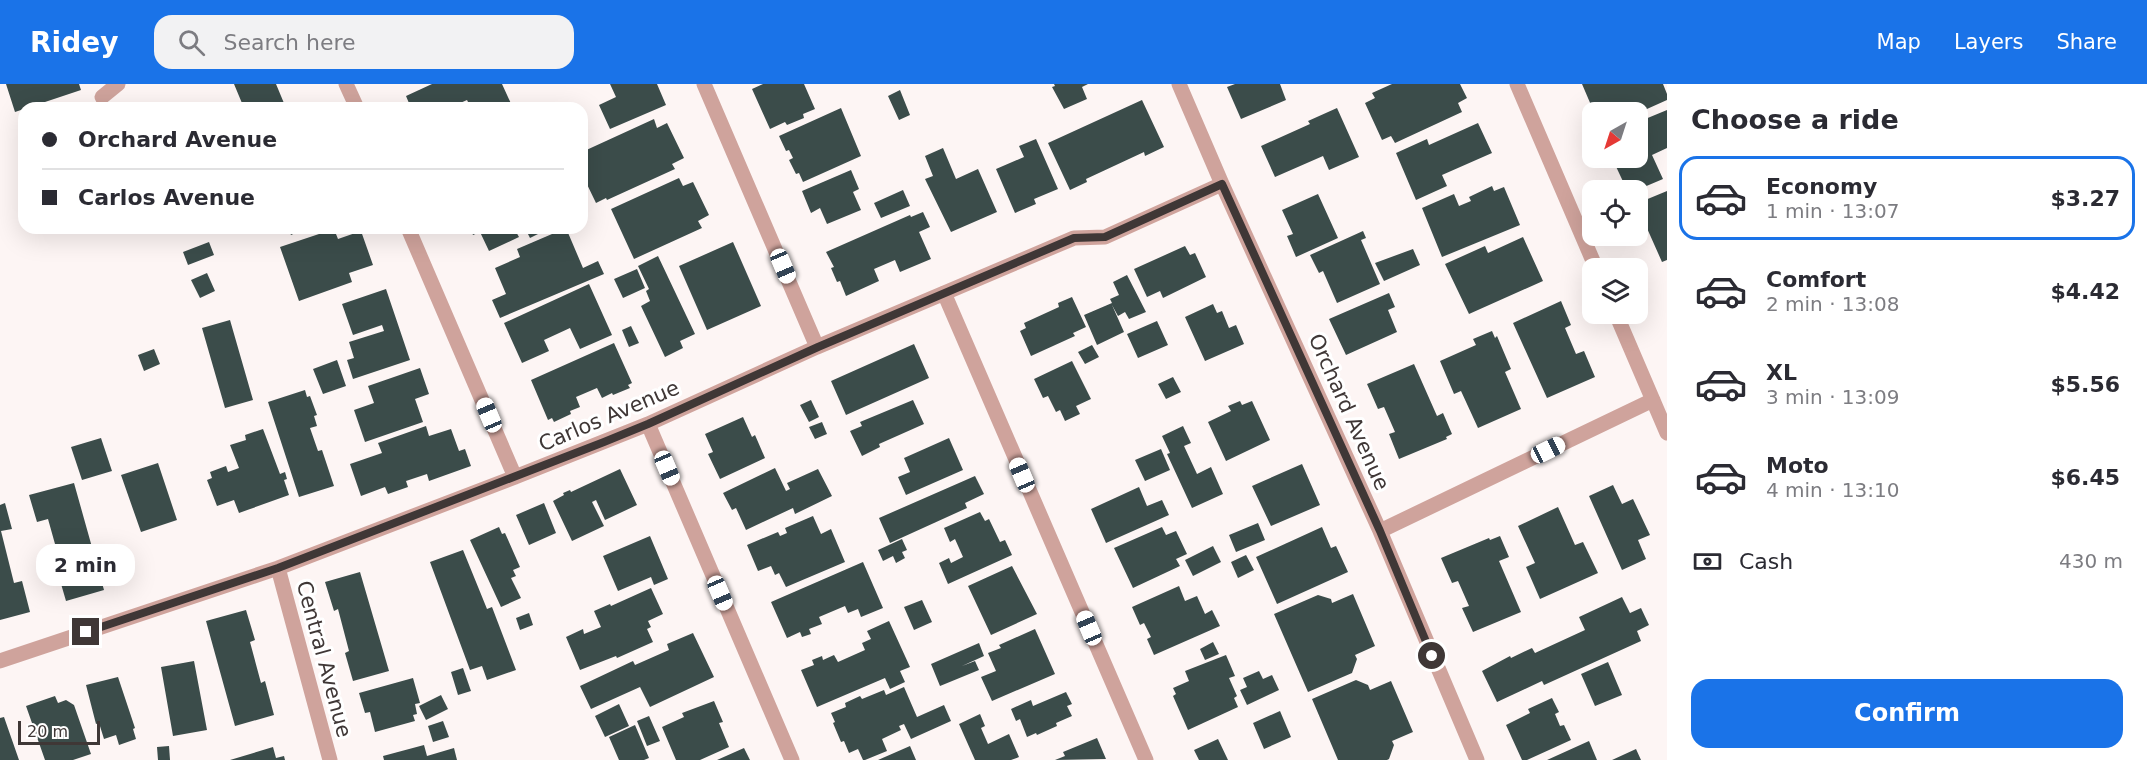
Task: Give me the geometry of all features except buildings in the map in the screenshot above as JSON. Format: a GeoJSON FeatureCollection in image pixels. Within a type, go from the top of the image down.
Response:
{"type":"FeatureCollection","features":[{"type":"Feature","properties":{"kind":"street"},"geometry":{"type":"LineString","coordinates":[[102,97],[118,84]]}},
{"type":"Feature","properties":{"kind":"street"},"geometry":{"type":"LineString","coordinates":[[346,84],[354,102]]}},
{"type":"Feature","properties":{"kind":"street"},"geometry":{"type":"LineString","coordinates":[[704,84],[818,347]]}},
{"type":"Feature","properties":{"kind":"street","name":"Orchard Avenue"},"geometry":{"type":"LineString","coordinates":[[1179,84],[1380,531],[1476,760]]}},
{"type":"Feature","properties":{"kind":"street"},"geometry":{"type":"LineString","coordinates":[[1517,84],[1592,258]]}},
{"type":"Feature","properties":{"kind":"street","name":"Carlos Avenue"},"geometry":{"type":"LineString","coordinates":[[0,661],[278,568],[516,477],[648,424],[818,347],[1074,238],[1105,237],[1222,184]]}},
{"type":"Feature","properties":{"kind":"street"},"geometry":{"type":"LineString","coordinates":[[411,234],[516,477]]}},
{"type":"Feature","properties":{"kind":"street"},"geometry":{"type":"LineString","coordinates":[[944,294],[1146,760]]}},
{"type":"Feature","properties":{"kind":"street"},"geometry":{"type":"LineString","coordinates":[[1620,324],[1667,433]]}},
{"type":"Feature","properties":{"kind":"street"},"geometry":{"type":"LineString","coordinates":[[1380,531],[1653,400]]}},
{"type":"Feature","properties":{"kind":"street"},"geometry":{"type":"LineString","coordinates":[[648,424],[792,760]]}},
{"type":"Feature","properties":{"kind":"street","name":"Central Avenue"},"geometry":{"type":"LineString","coordinates":[[278,568],[330,760]]}},
{"type":"Feature","properties":{"kind":"route"},"geometry":{"type":"LineString","coordinates":[[86,632],[278,568],[516,477],[648,424],[818,347],[1074,238],[1105,237],[1222,184],[1380,531],[1432,656]]}}]}
